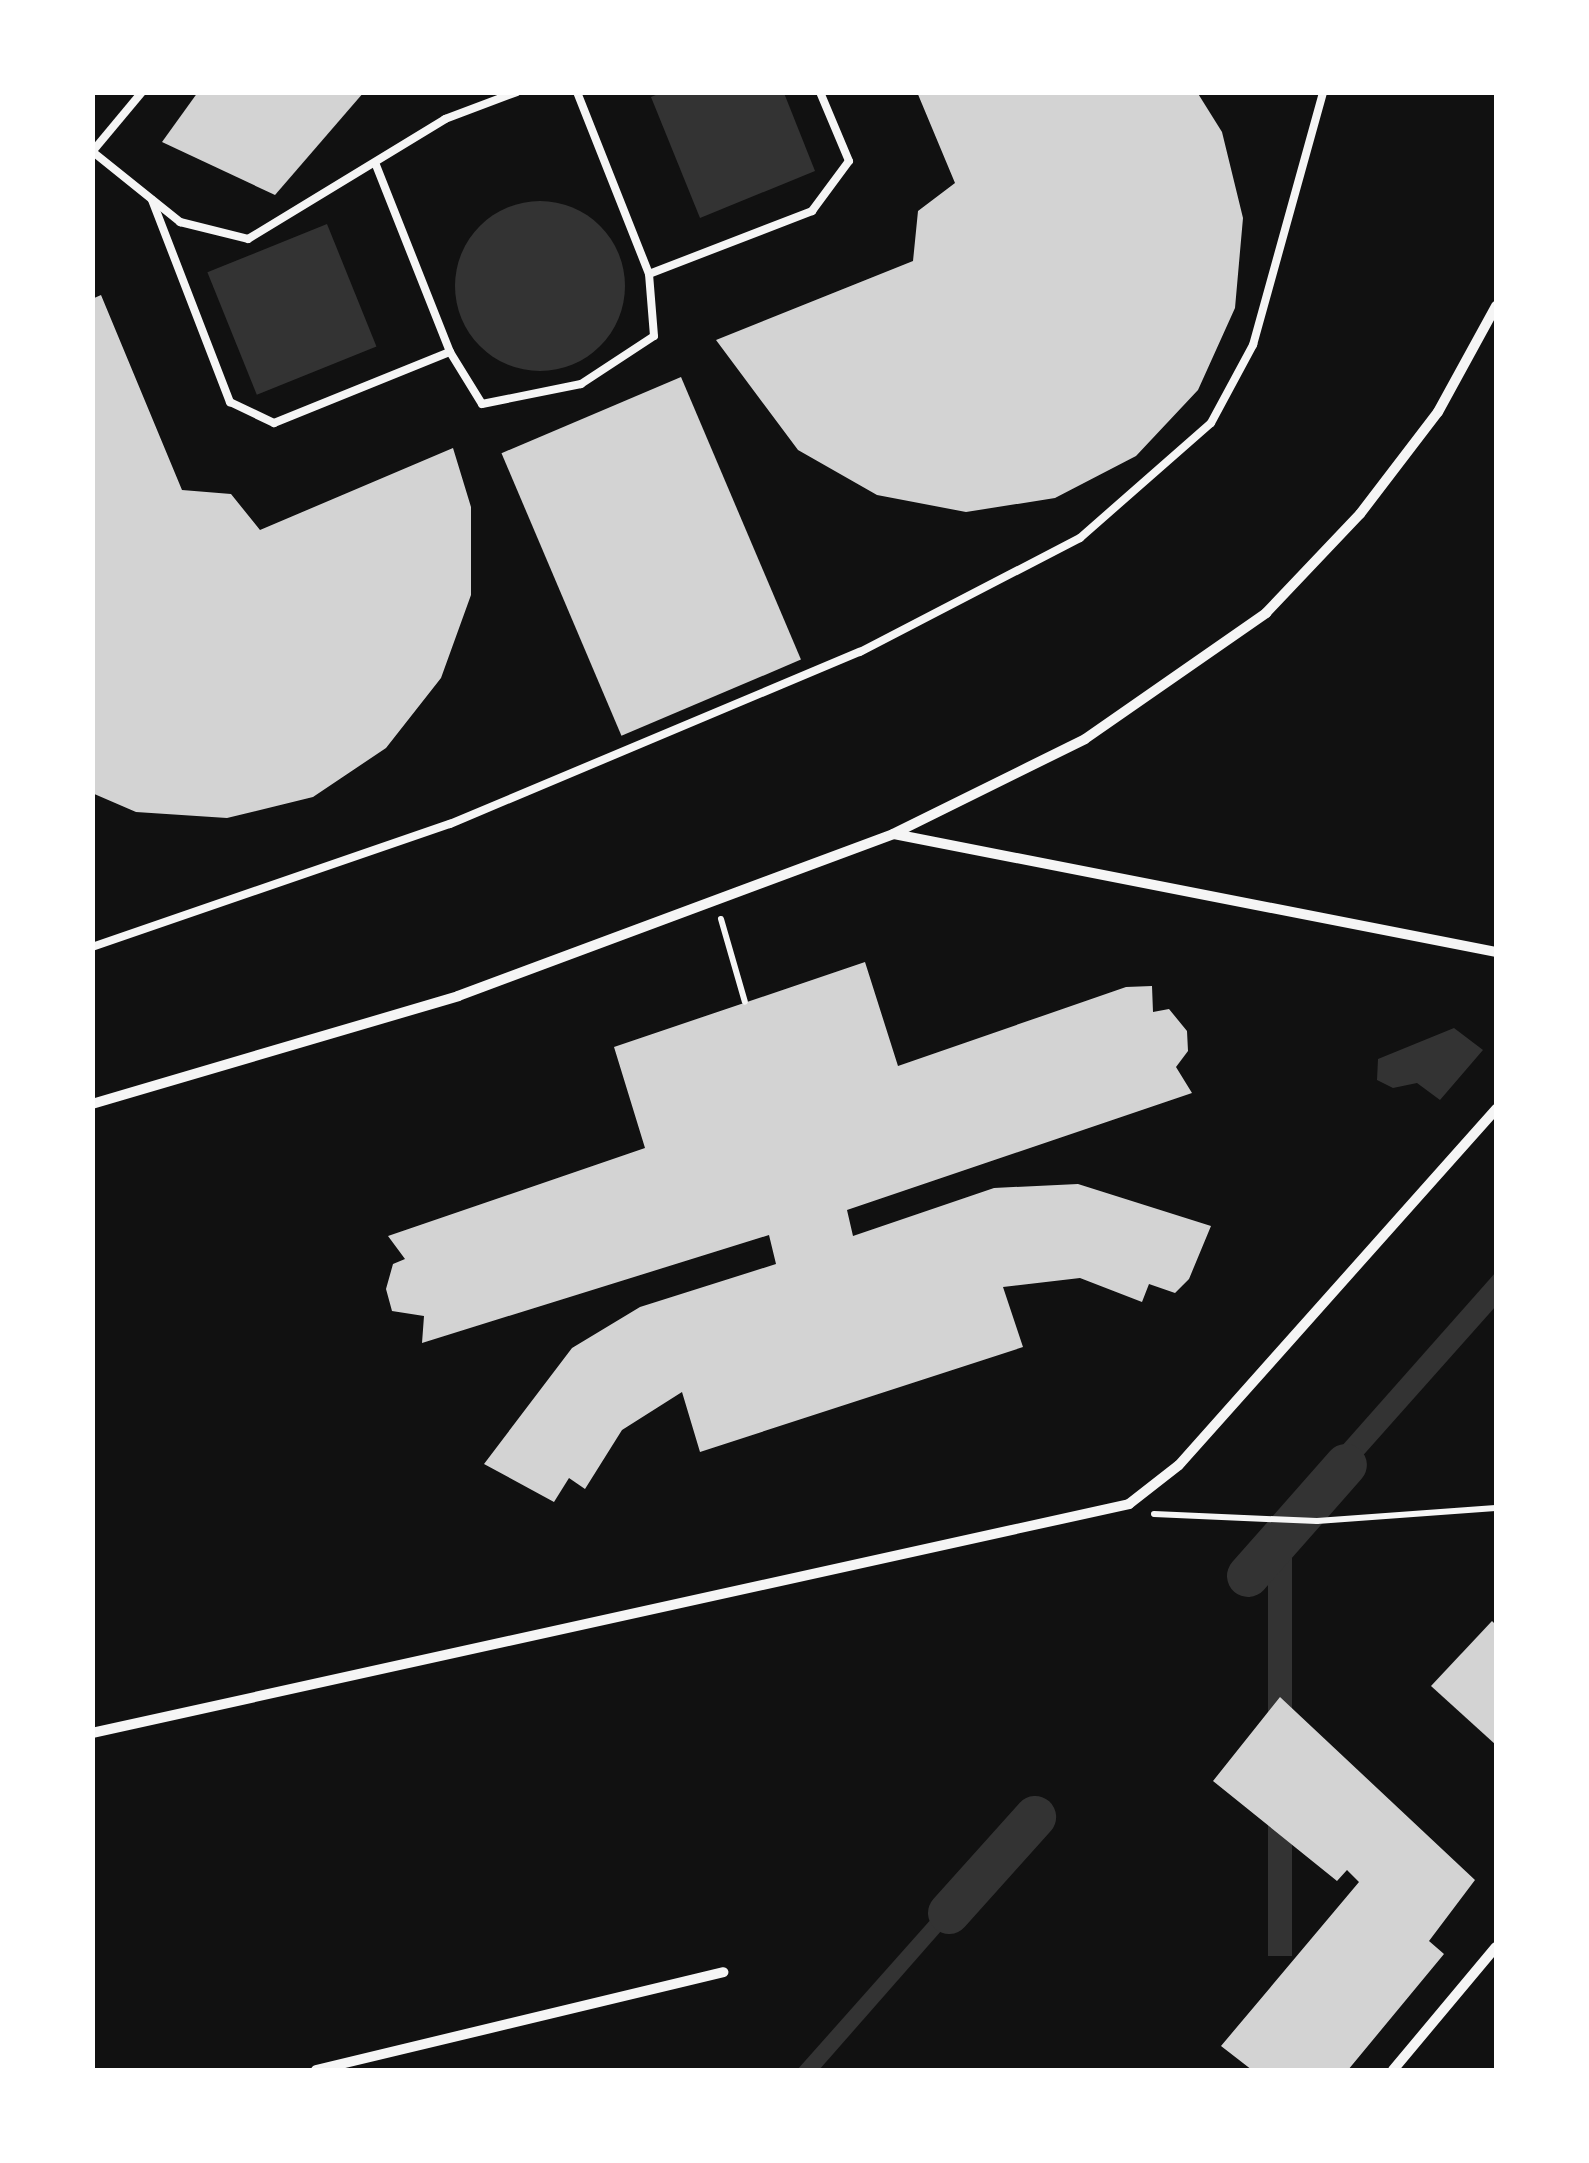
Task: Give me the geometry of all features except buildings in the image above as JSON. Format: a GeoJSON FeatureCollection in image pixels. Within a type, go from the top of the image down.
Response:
{"type":"FeatureCollection","features":[{"type":"Feature","properties":{"kind":"street"},"geometry":{"type":"LineString","coordinates":[[92,1104],[458,996],[893,834],[1084,739],[1266,613],[1360,514],[1438,412],[1496,306]]}},
{"type":"Feature","properties":{"kind":"street"},"geometry":{"type":"LineString","coordinates":[[893,834],[1496,952]]}},
{"type":"Feature","properties":{"kind":"street"},"geometry":{"type":"LineString","coordinates":[[92,1733],[1129,1504],[1179,1465],[1496,1109]]}},
{"type":"Feature","properties":{"kind":"street"},"geometry":{"type":"LineString","coordinates":[[1393,2070],[1496,1947]]}},
{"type":"Feature","properties":{"kind":"street"},"geometry":{"type":"LineString","coordinates":[[316,2070],[723,1972]]}},
{"type":"Feature","properties":{"kind":"lane"},"geometry":{"type":"LineString","coordinates":[[142,92],[93,152],[180,222],[248,239],[376,166],[445,119],[516,92]]}},
{"type":"Feature","properties":{"kind":"lane"},"geometry":{"type":"LineString","coordinates":[[376,166],[450,352],[482,404],[581,384],[654,336],[650,274],[577,92]]}},
{"type":"Feature","properties":{"kind":"lane"},"geometry":{"type":"LineString","coordinates":[[650,274],[812,211],[849,161],[820,92]]}},
{"type":"Feature","properties":{"kind":"lane"},"geometry":{"type":"LineString","coordinates":[[92,947],[450,824],[860,652],[1080,538],[1211,423],[1253,344],[1323,92]]}},
{"type":"Feature","properties":{"kind":"lane"},"geometry":{"type":"LineString","coordinates":[[152,200],[230,402],[274,423],[450,352]]}},
{"type":"Feature","properties":{"kind":"path"},"geometry":{"type":"LineString","coordinates":[[715,899],[745,1002]]}},
{"type":"Feature","properties":{"kind":"path"},"geometry":{"type":"LineString","coordinates":[[1129,1504],[1168,1520],[1317,1521],[1496,1508]]}},
{"type":"Feature","properties":{"kind":"shaded area"},"geometry":{"type":"Polygon","coordinates":[[[663,92],[784,93],[815,171],[700,218],[651,97],[663,92]]]}},
{"type":"Feature","properties":{"kind":"shaded area"},"geometry":{"type":"Polygon","coordinates":[[[540,201],[572,208],[600,226],[618,254],[625,286],[618,318],[600,346],[572,364],[540,371],[508,364],[480,346],[462,318],[455,286],[462,254],[480,226],[508,208],[540,201]]]}},
{"type":"Feature","properties":{"kind":"shaded area"},"geometry":{"type":"Polygon","coordinates":[[[327,224],[376,346],[257,395],[207,272],[327,224]]]}},
{"type":"Feature","properties":{"kind":"shaded area"},"geometry":{"type":"Polygon","coordinates":[[[1454,1028],[1483,1050],[1440,1100],[1417,1083],[1393,1088],[1377,1080],[1378,1059],[1454,1028]]]}},
{"type":"Feature","properties":{"kind":"shaded area"},"geometry":{"type":"Polygon","coordinates":[[[1496,1272],[1496,1306],[1318,1506],[1287,1508],[1496,1272]]]}},
{"type":"Feature","properties":{"kind":"shaded area"},"geometry":{"type":"Polygon","coordinates":[[[1268,1534],[1292,1534],[1292,1956],[1268,1956],[1268,1534]]]}},
{"type":"Feature","properties":{"kind":"shaded area"},"geometry":{"type":"Polygon","coordinates":[[[981,1863],[992,1873],[819,2070],[797,2070],[981,1863]]]}},
{"type":"Feature","properties":{"kind":"waterway"},"geometry":{"type":"LineString","coordinates":[[1248,1576],[1346,1465]]}},
{"type":"Feature","properties":{"kind":"waterway"},"geometry":{"type":"LineString","coordinates":[[949,1913],[1035,1817]]}}]}
